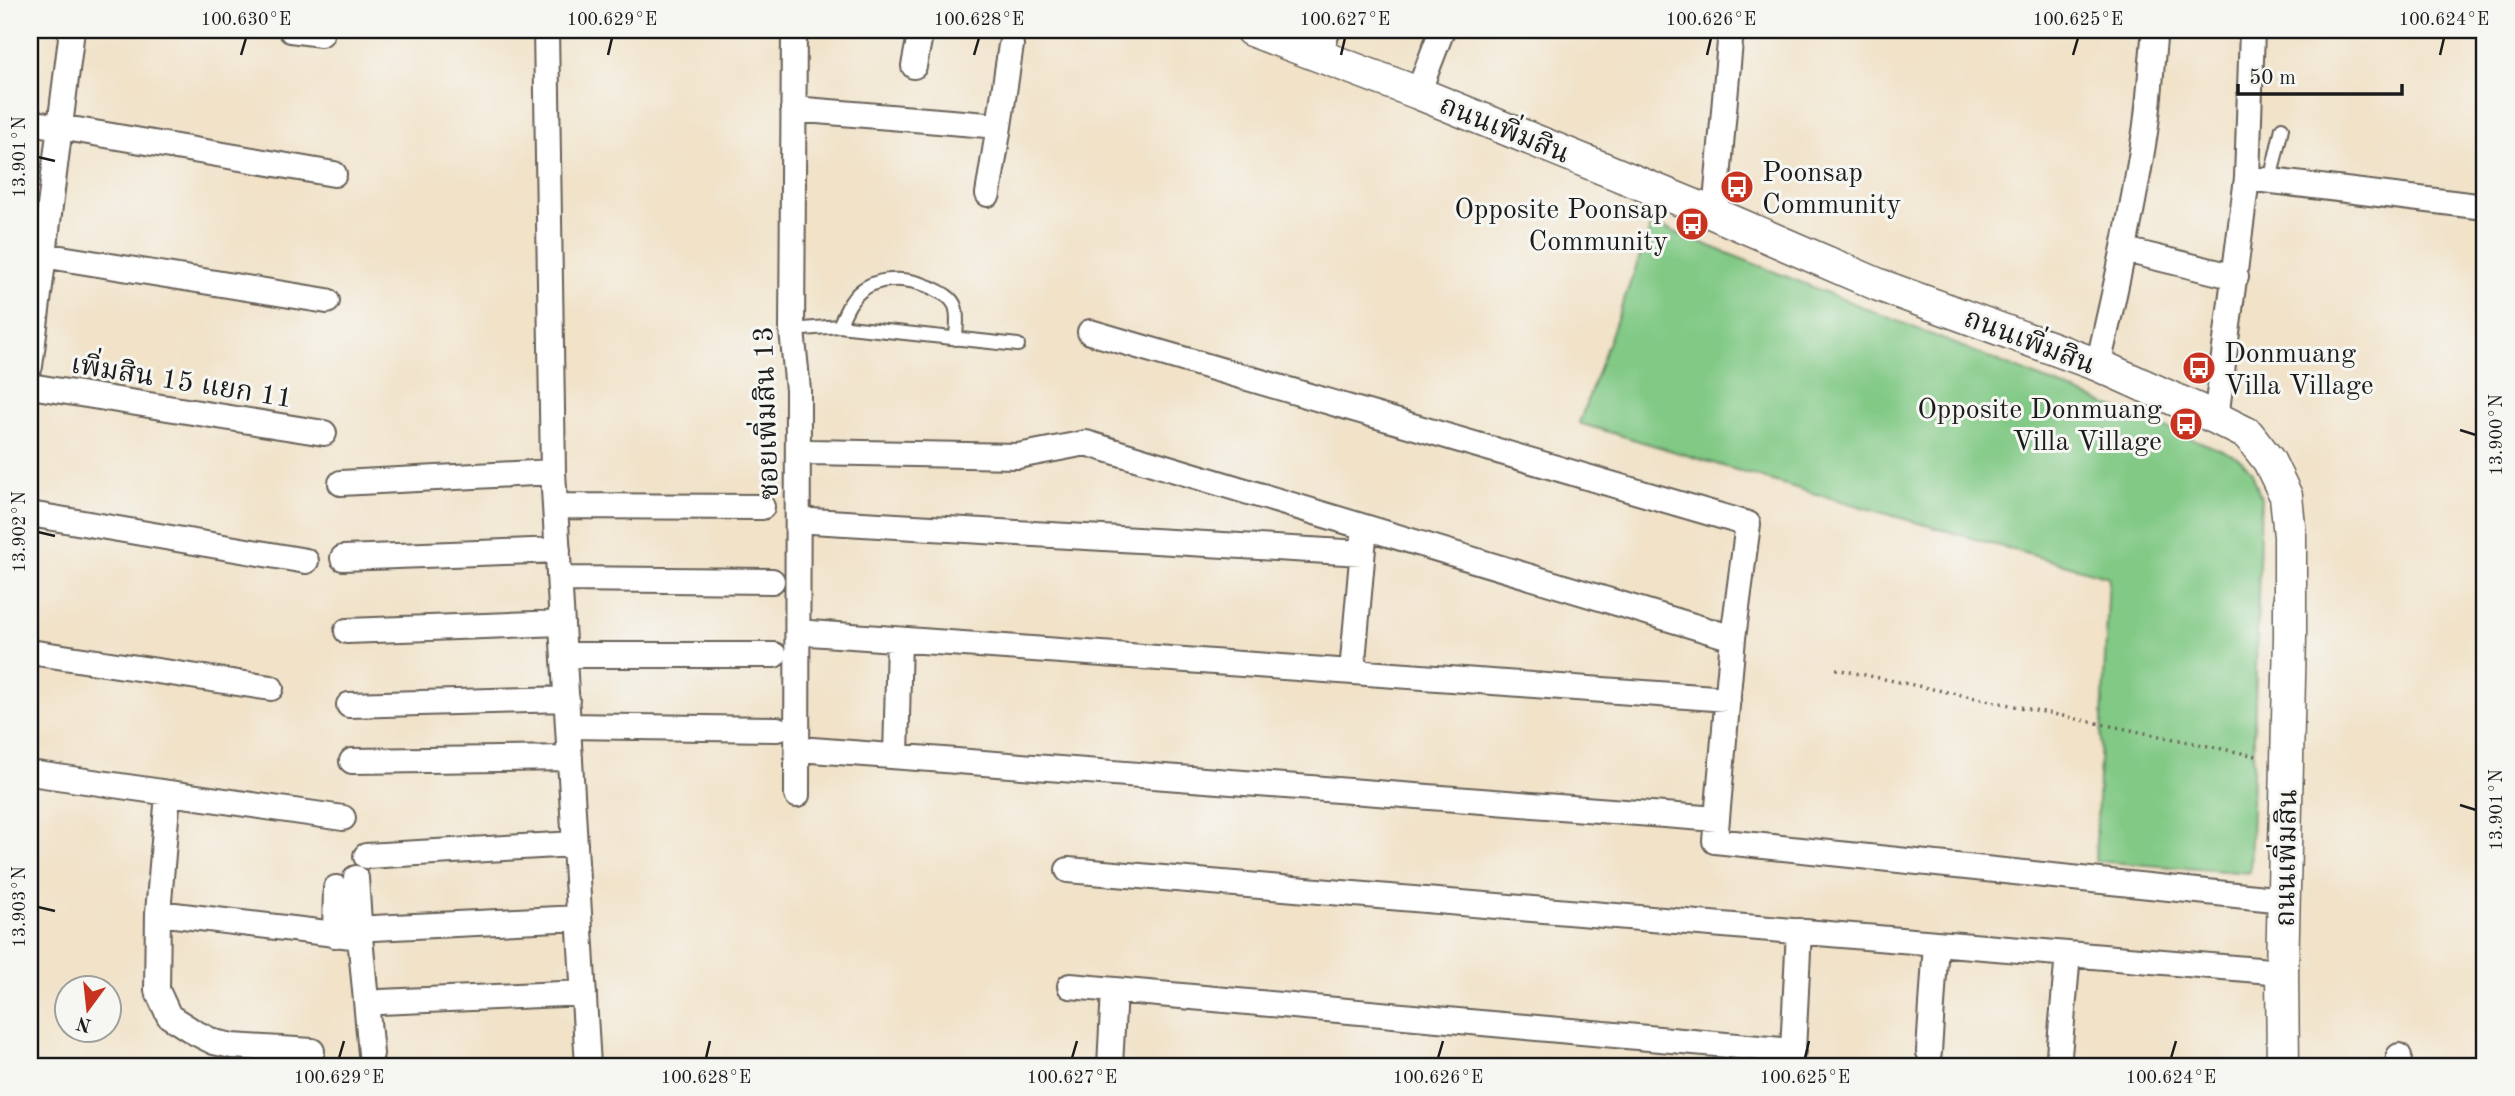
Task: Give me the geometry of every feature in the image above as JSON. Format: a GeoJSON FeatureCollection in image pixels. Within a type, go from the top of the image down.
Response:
{"type":"FeatureCollection","features":[{"type":"Feature","properties":{"kind":"street"},"geometry":{"type":"LineString","coordinates":[[30,366],[37,254],[59,127],[72,30]]}},
{"type":"Feature","properties":{"kind":"street"},"geometry":{"type":"LineString","coordinates":[[291,30],[321,34]]}},
{"type":"Feature","properties":{"kind":"street"},"geometry":{"type":"LineString","coordinates":[[546,30],[553,472],[588,1066]]}},
{"type":"Feature","properties":{"kind":"street","name":"ซอยเพิ่มสิน 13"},"geometry":{"type":"LineString","coordinates":[[794,30],[792,330],[798,390],[797,795]]}},
{"type":"Feature","properties":{"kind":"street"},"geometry":{"type":"LineString","coordinates":[[914,66],[921,30]]}},
{"type":"Feature","properties":{"kind":"street","name":"ถนนเพิ่มสิน"},"geometry":{"type":"LineString","coordinates":[[1251,30],[1323,42],[1418,93],[1715,214],[1879,285],[2098,365],[2248,434],[2270,461],[2286,496],[2291,591],[2282,972],[2283,1066]]}},
{"type":"Feature","properties":{"kind":"street"},"geometry":{"type":"LineString","coordinates":[[1418,93],[1442,30]]}},
{"type":"Feature","properties":{"kind":"street"},"geometry":{"type":"LineString","coordinates":[[1715,214],[1731,30]]}},
{"type":"Feature","properties":{"kind":"street"},"geometry":{"type":"LineString","coordinates":[[2098,365],[2125,250],[2145,129],[2155,30]]}},
{"type":"Feature","properties":{"kind":"street"},"geometry":{"type":"LineString","coordinates":[[2216,418],[2236,277],[2259,180],[2252,30]]}},
{"type":"Feature","properties":{"kind":"street"},"geometry":{"type":"LineString","coordinates":[[988,194],[1011,45]]}},
{"type":"Feature","properties":{"kind":"street"},"geometry":{"type":"LineString","coordinates":[[793,109],[999,126]]}},
{"type":"Feature","properties":{"kind":"street"},"geometry":{"type":"LineString","coordinates":[[30,122],[334,174]]}},
{"type":"Feature","properties":{"kind":"street"},"geometry":{"type":"LineString","coordinates":[[2259,180],[2485,207]]}},
{"type":"Feature","properties":{"kind":"street"},"geometry":{"type":"LineString","coordinates":[[2125,250],[2236,277]]}},
{"type":"Feature","properties":{"kind":"street"},"geometry":{"type":"LineString","coordinates":[[37,254],[327,301]]}},
{"type":"Feature","properties":{"kind":"street"},"geometry":{"type":"LineString","coordinates":[[1090,332],[1748,524],[1733,638],[1716,841],[2284,900]]}},
{"type":"Feature","properties":{"kind":"street","name":"เพิ่มสิน 15 แยก 11"},"geometry":{"type":"LineString","coordinates":[[30,386],[324,433]]}},
{"type":"Feature","properties":{"kind":"street"},"geometry":{"type":"LineString","coordinates":[[810,452],[1018,456],[1087,443],[1733,638]]}},
{"type":"Feature","properties":{"kind":"street"},"geometry":{"type":"LineString","coordinates":[[341,483],[553,472]]}},
{"type":"Feature","properties":{"kind":"street"},"geometry":{"type":"LineString","coordinates":[[555,506],[762,507]]}},
{"type":"Feature","properties":{"kind":"street"},"geometry":{"type":"LineString","coordinates":[[30,514],[306,561]]}},
{"type":"Feature","properties":{"kind":"street"},"geometry":{"type":"LineString","coordinates":[[811,521],[1362,552]]}},
{"type":"Feature","properties":{"kind":"street"},"geometry":{"type":"LineString","coordinates":[[1352,672],[1364,526]]}},
{"type":"Feature","properties":{"kind":"street"},"geometry":{"type":"LineString","coordinates":[[344,558],[558,550]]}},
{"type":"Feature","properties":{"kind":"street"},"geometry":{"type":"LineString","coordinates":[[559,579],[772,581]]}},
{"type":"Feature","properties":{"kind":"street"},"geometry":{"type":"LineString","coordinates":[[347,631],[562,624]]}},
{"type":"Feature","properties":{"kind":"street"},"geometry":{"type":"LineString","coordinates":[[810,633],[1728,699]]}},
{"type":"Feature","properties":{"kind":"street"},"geometry":{"type":"LineString","coordinates":[[896,756],[899,639]]}},
{"type":"Feature","properties":{"kind":"street"},"geometry":{"type":"LineString","coordinates":[[30,652],[271,688]]}},
{"type":"Feature","properties":{"kind":"street"},"geometry":{"type":"LineString","coordinates":[[564,655],[774,656]]}},
{"type":"Feature","properties":{"kind":"street"},"geometry":{"type":"LineString","coordinates":[[349,705],[566,699]]}},
{"type":"Feature","properties":{"kind":"street"},"geometry":{"type":"LineString","coordinates":[[568,726],[778,729]]}},
{"type":"Feature","properties":{"kind":"street"},"geometry":{"type":"LineString","coordinates":[[812,750],[1717,819]]}},
{"type":"Feature","properties":{"kind":"street"},"geometry":{"type":"LineString","coordinates":[[352,761],[570,758]]}},
{"type":"Feature","properties":{"kind":"street"},"geometry":{"type":"LineString","coordinates":[[30,773],[342,818]]}},
{"type":"Feature","properties":{"kind":"street"},"geometry":{"type":"LineString","coordinates":[[168,794],[158,913],[157,990],[169,1016],[194,1032],[232,1046],[312,1051]]}},
{"type":"Feature","properties":{"kind":"street"},"geometry":{"type":"LineString","coordinates":[[353,874],[575,844]]}},
{"type":"Feature","properties":{"kind":"street"},"geometry":{"type":"LineString","coordinates":[[1068,870],[2282,972]]}},
{"type":"Feature","properties":{"kind":"street"},"geometry":{"type":"LineString","coordinates":[[353,874],[367,933],[372,1054]]}},
{"type":"Feature","properties":{"kind":"street"},"geometry":{"type":"LineString","coordinates":[[335,936],[353,874]]}},
{"type":"Feature","properties":{"kind":"street"},"geometry":{"type":"LineString","coordinates":[[158,913],[335,936],[579,918]]}},
{"type":"Feature","properties":{"kind":"street"},"geometry":{"type":"LineString","coordinates":[[1070,986],[1793,1051],[1799,931]]}},
{"type":"Feature","properties":{"kind":"street"},"geometry":{"type":"LineString","coordinates":[[1929,1052],[1936,943]]}},
{"type":"Feature","properties":{"kind":"street"},"geometry":{"type":"LineString","coordinates":[[2059,1055],[2068,954]]}},
{"type":"Feature","properties":{"kind":"street"},"geometry":{"type":"LineString","coordinates":[[1110,1066],[1114,990]]}},
{"type":"Feature","properties":{"kind":"street"},"geometry":{"type":"LineString","coordinates":[[380,1002],[584,993]]}},
{"type":"Feature","properties":{"kind":"lane"},"geometry":{"type":"LineString","coordinates":[[2259,180],[2282,128]]}},
{"type":"Feature","properties":{"kind":"lane"},"geometry":{"type":"LineString","coordinates":[[839,326],[852,299],[869,286],[888,279],[917,281],[953,300],[957,310],[956,339]]}},
{"type":"Feature","properties":{"kind":"lane"},"geometry":{"type":"LineString","coordinates":[[792,330],[839,326],[1018,345]]}},
{"type":"Feature","properties":{"kind":"path"},"geometry":{"type":"LineString","coordinates":[[1836,669],[2287,762]]}},
{"type":"Feature","properties":{"kind":"green space"},"geometry":{"type":"Polygon","coordinates":[[[1652,223],[2236,456],[2251,470],[2261,498],[2250,873],[2095,861],[2109,577],[1579,423],[1652,223]]]}},
{"type":"Feature","properties":{"kind":"place","name":"Poonsap Community"},"geometry":{"type":"Point","coordinates":[1737,187]}},
{"type":"Feature","properties":{"kind":"place","name":"Opposite Poonsap Community"},"geometry":{"type":"Point","coordinates":[1692,224]}},
{"type":"Feature","properties":{"kind":"place","name":"Donmuang Villa Village"},"geometry":{"type":"Point","coordinates":[2199,368]}},
{"type":"Feature","properties":{"kind":"place","name":"Opposite Donmuang Villa Village"},"geometry":{"type":"Point","coordinates":[2186,424]}}]}
